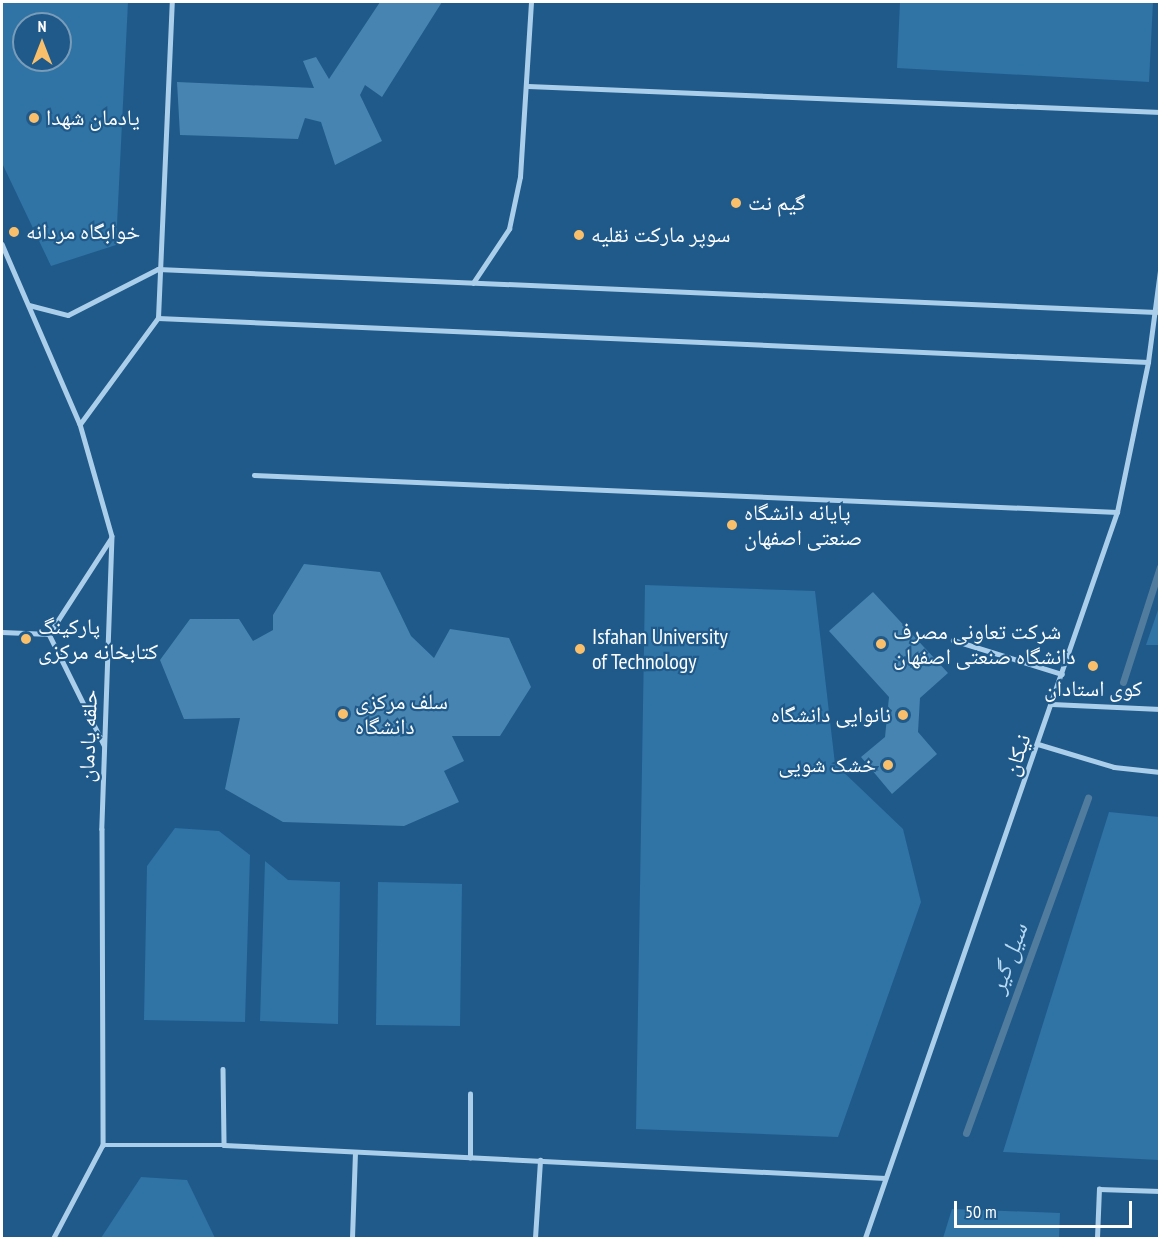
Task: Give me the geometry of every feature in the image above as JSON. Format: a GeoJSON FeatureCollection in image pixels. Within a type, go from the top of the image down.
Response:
{"type":"FeatureCollection","features":[{"type":"Feature","properties":{"kind":"lane"},"geometry":{"type":"LineString","coordinates":[[80,424],[158,318],[158,269],[172,2]]}},
{"type":"Feature","properties":{"kind":"lane"},"geometry":{"type":"LineString","coordinates":[[473,283],[509,229],[527,129],[531,2]]}},
{"type":"Feature","properties":{"kind":"lane"},"geometry":{"type":"LineString","coordinates":[[528,86],[1160,112]]}},
{"type":"Feature","properties":{"kind":"lane","name":"حلقه یادمان"},"geometry":{"type":"LineString","coordinates":[[2,244],[80,424],[112,536],[104,745],[103,1144],[54,1239]]}},
{"type":"Feature","properties":{"kind":"lane"},"geometry":{"type":"LineString","coordinates":[[29,305],[68,315],[158,269],[1156,312]]}},
{"type":"Feature","properties":{"kind":"lane","name":"نیکان"},"geometry":{"type":"LineString","coordinates":[[865,1239],[1117,512],[1148,362],[1160,272]]}},
{"type":"Feature","properties":{"kind":"lane"},"geometry":{"type":"LineString","coordinates":[[158,318],[1148,362]]}},
{"type":"Feature","properties":{"kind":"lane"},"geometry":{"type":"LineString","coordinates":[[254,475],[1117,512]]}},
{"type":"Feature","properties":{"kind":"lane"},"geometry":{"type":"LineString","coordinates":[[50,634],[112,536]]}},
{"type":"Feature","properties":{"kind":"lane"},"geometry":{"type":"LineString","coordinates":[[2,632],[50,634]]}},
{"type":"Feature","properties":{"kind":"lane"},"geometry":{"type":"LineString","coordinates":[[50,634],[104,745]]}},
{"type":"Feature","properties":{"kind":"lane"},"geometry":{"type":"LineString","coordinates":[[953,640],[1062,674]]}},
{"type":"Feature","properties":{"kind":"lane"},"geometry":{"type":"LineString","coordinates":[[1052,704],[1160,709]]}},
{"type":"Feature","properties":{"kind":"lane"},"geometry":{"type":"LineString","coordinates":[[1038,744],[1114,767],[1160,772]]}},
{"type":"Feature","properties":{"kind":"lane"},"geometry":{"type":"LineString","coordinates":[[223,1069],[224,1144]]}},
{"type":"Feature","properties":{"kind":"lane"},"geometry":{"type":"LineString","coordinates":[[470,1094],[470,1158]]}},
{"type":"Feature","properties":{"kind":"lane"},"geometry":{"type":"LineString","coordinates":[[103,1144],[224,1144],[355,1154],[540,1160],[885,1178]]}},
{"type":"Feature","properties":{"kind":"lane"},"geometry":{"type":"LineString","coordinates":[[352,1239],[355,1154]]}},
{"type":"Feature","properties":{"kind":"lane"},"geometry":{"type":"LineString","coordinates":[[536,1239],[540,1160]]}},
{"type":"Feature","properties":{"kind":"lane"},"geometry":{"type":"LineString","coordinates":[[1097,1239],[1099,1189],[1160,1191]]}},
{"type":"Feature","properties":{"kind":"shaded area"},"geometry":{"type":"Polygon","coordinates":[[[2,2],[128,2],[116,245],[51,266],[2,163],[2,2]]]}},
{"type":"Feature","properties":{"kind":"shaded area"},"geometry":{"type":"Polygon","coordinates":[[[900,2],[1153,2],[1149,82],[897,68],[900,2]]]}},
{"type":"Feature","properties":{"kind":"shaded area"},"geometry":{"type":"Polygon","coordinates":[[[645,585],[815,591],[835,764],[903,829],[921,902],[838,1137],[636,1129],[645,585]]]}},
{"type":"Feature","properties":{"kind":"shaded area"},"geometry":{"type":"Polygon","coordinates":[[[1159,607],[1159,645],[1146,645],[1159,607]]]}},
{"type":"Feature","properties":{"kind":"shaded area"},"geometry":{"type":"Polygon","coordinates":[[[1109,812],[1159,817],[1159,1160],[1003,1152],[1109,812]]]}},
{"type":"Feature","properties":{"kind":"shaded area"},"geometry":{"type":"Polygon","coordinates":[[[175,828],[219,831],[250,855],[245,1022],[144,1020],[147,866],[175,828]]]}},
{"type":"Feature","properties":{"kind":"shaded area"},"geometry":{"type":"Polygon","coordinates":[[[265,861],[288,880],[340,882],[338,1024],[260,1021],[265,861]]]}},
{"type":"Feature","properties":{"kind":"shaded area"},"geometry":{"type":"Polygon","coordinates":[[[378,882],[462,884],[460,1026],[376,1025],[378,882]]]}},
{"type":"Feature","properties":{"kind":"shaded area"},"geometry":{"type":"Polygon","coordinates":[[[141,1177],[187,1180],[215,1238],[101,1238],[141,1177]]]}},
{"type":"Feature","properties":{"kind":"shaded area"},"geometry":{"type":"Polygon","coordinates":[[[952,1209],[1060,1213],[1059,1238],[943,1238],[952,1209]]]}},
{"type":"Feature","properties":{"kind":"building"},"geometry":{"type":"Polygon","coordinates":[[[380,2],[442,2],[382,97],[365,85],[360,95],[382,141],[335,165],[321,122],[305,118],[298,139],[180,135],[177,82],[314,88],[303,61],[316,57],[329,79],[380,2]]]}},
{"type":"Feature","properties":{"kind":"building"},"geometry":{"type":"Polygon","coordinates":[[[304,564],[380,572],[411,636],[434,658],[450,629],[509,638],[531,687],[500,736],[452,736],[464,761],[444,771],[459,802],[404,826],[283,822],[225,789],[240,718],[184,719],[160,660],[190,619],[239,619],[253,641],[273,630],[273,615],[304,564]]]}},
{"type":"Feature","properties":{"kind":"building"},"geometry":{"type":"Polygon","coordinates":[[[873,592],[948,673],[920,698],[918,732],[937,754],[892,794],[861,757],[885,737],[889,697],[829,631],[873,592]]]}},
{"type":"Feature","properties":{"kind":"waterway","name":"سیل گیر"},"geometry":{"type":"LineString","coordinates":[[1123,682],[1160,567]]}},
{"type":"Feature","properties":{"kind":"waterway","name":"سیل گیر"},"geometry":{"type":"LineString","coordinates":[[966,1133],[1088,797]]}},
{"type":"Feature","properties":{"kind":"place","name":"یادمان شهدا"},"geometry":{"type":"Point","coordinates":[34,118]}},
{"type":"Feature","properties":{"kind":"place","name":"گیم نت"},"geometry":{"type":"Point","coordinates":[736,203]}},
{"type":"Feature","properties":{"kind":"place","name":"خوابگاه مردانه"},"geometry":{"type":"Point","coordinates":[14,232]}},
{"type":"Feature","properties":{"kind":"place","name":"سوپر مارکت نقلیه"},"geometry":{"type":"Point","coordinates":[579,235]}},
{"type":"Feature","properties":{"kind":"place","name":"پایانه دانشگاه صنعتی اصفهان"},"geometry":{"type":"Point","coordinates":[732,525]}},
{"type":"Feature","properties":{"kind":"place","name":"پارکینگ کتابخانه مرکزی"},"geometry":{"type":"Point","coordinates":[26,639]}},
{"type":"Feature","properties":{"kind":"place","name":"شرکت تعاونی مصرف دانشگاه صنعتی اصفهان"},"geometry":{"type":"Point","coordinates":[881,644]}},
{"type":"Feature","properties":{"kind":"place","name":"Isfahan University of Technology"},"geometry":{"type":"Point","coordinates":[580,649]}},
{"type":"Feature","properties":{"kind":"place","name":"کوی استادان"},"geometry":{"type":"Point","coordinates":[1093,666]}},
{"type":"Feature","properties":{"kind":"place","name":"سلف مرکزی دانشگاه"},"geometry":{"type":"Point","coordinates":[343,714]}},
{"type":"Feature","properties":{"kind":"place","name":"نانوایی دانشگاه"},"geometry":{"type":"Point","coordinates":[903,715]}},
{"type":"Feature","properties":{"kind":"place","name":"خشک شویی"},"geometry":{"type":"Point","coordinates":[888,765]}}]}
